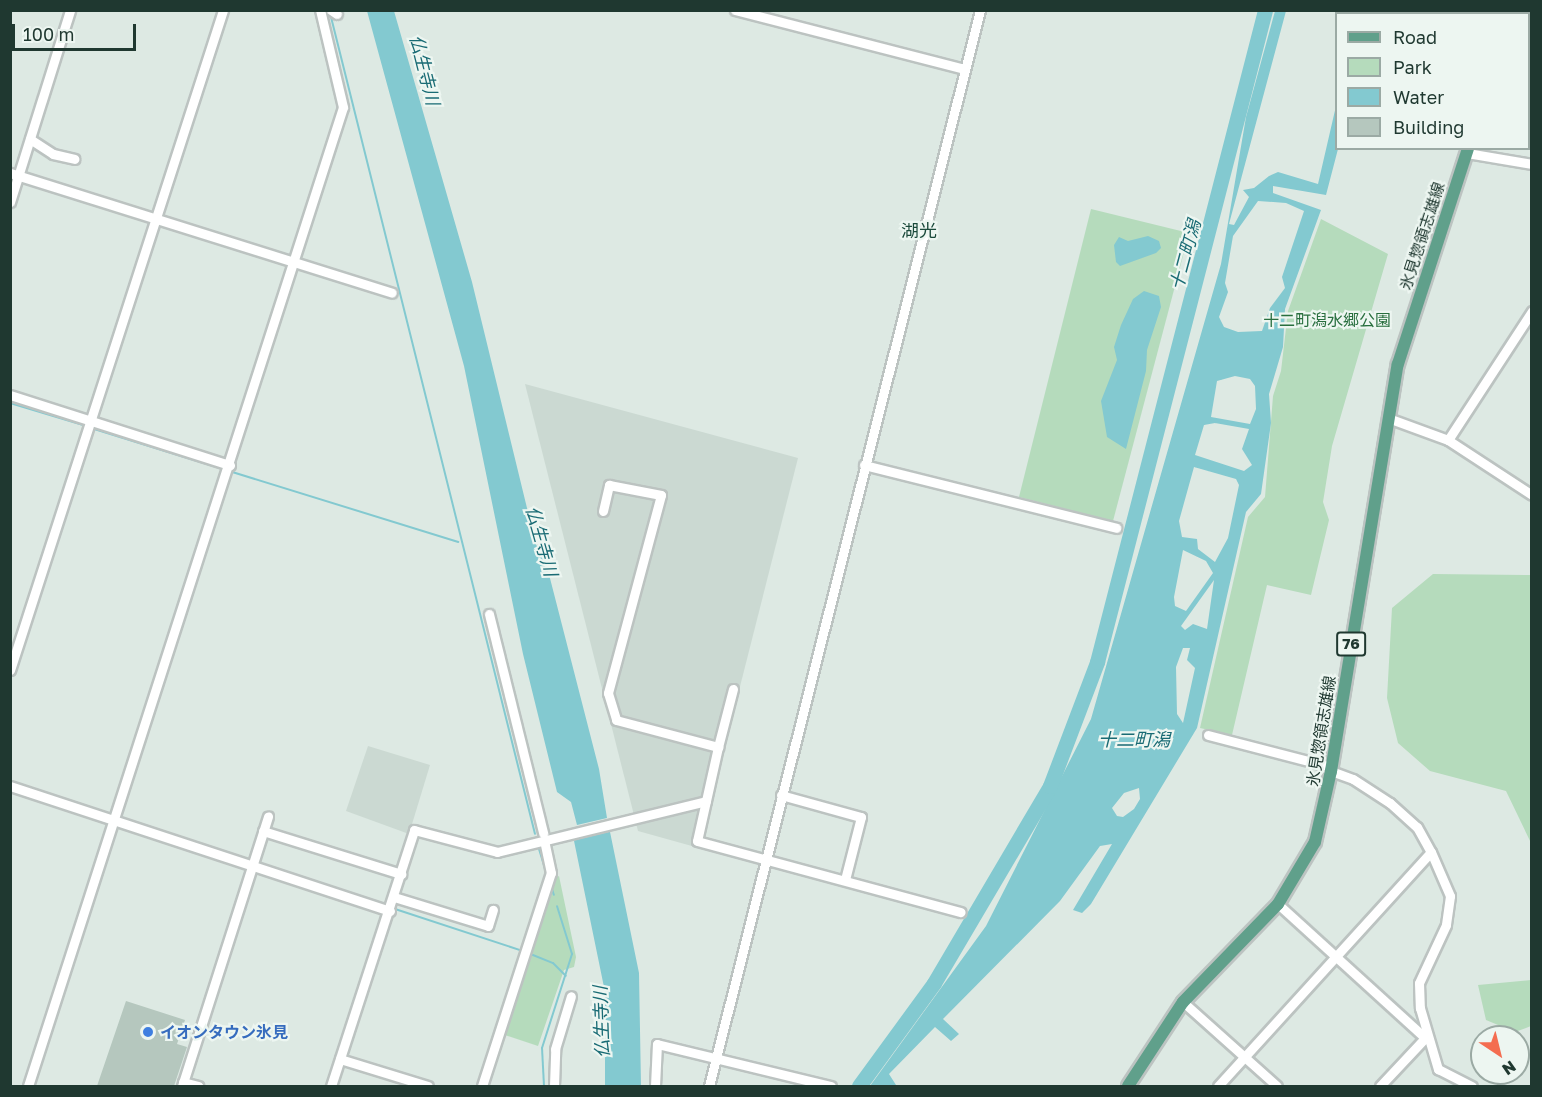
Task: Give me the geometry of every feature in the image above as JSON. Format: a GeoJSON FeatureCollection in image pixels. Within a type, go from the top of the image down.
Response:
{"type":"FeatureCollection","features":[{"type":"Feature","properties":{"kind":"main road","name":"氷見惣領志雄線"},"geometry":{"type":"LineString","coordinates":[[1128,1086],[1183,1002],[1278,904],[1315,842],[1332,769],[1398,364],[1467,151]]}},
{"type":"Feature","properties":{"kind":"street"},"geometry":{"type":"LineString","coordinates":[[10,202],[15,175],[30,139],[70,10]]}},
{"type":"Feature","properties":{"kind":"street"},"geometry":{"type":"LineString","coordinates":[[10,670],[223,10]]}},
{"type":"Feature","properties":{"kind":"street"},"geometry":{"type":"LineString","coordinates":[[28,1086],[230,465],[343,107],[320,10]]}},
{"type":"Feature","properties":{"kind":"street"},"geometry":{"type":"LineString","coordinates":[[735,10],[965,69]]}},
{"type":"Feature","properties":{"kind":"street"},"geometry":{"type":"LineString","coordinates":[[709,1086],[980,10]]}},
{"type":"Feature","properties":{"kind":"street"},"geometry":{"type":"LineString","coordinates":[[30,139],[53,154],[74,159]]}},
{"type":"Feature","properties":{"kind":"street"},"geometry":{"type":"LineString","coordinates":[[1467,151],[1532,164]]}},
{"type":"Feature","properties":{"kind":"street"},"geometry":{"type":"LineString","coordinates":[[15,175],[392,293]]}},
{"type":"Feature","properties":{"kind":"street"},"geometry":{"type":"LineString","coordinates":[[1448,441],[1532,311]]}},
{"type":"Feature","properties":{"kind":"street"},"geometry":{"type":"LineString","coordinates":[[10,395],[230,465]]}},
{"type":"Feature","properties":{"kind":"street"},"geometry":{"type":"LineString","coordinates":[[1388,418],[1448,441],[1532,495]]}},
{"type":"Feature","properties":{"kind":"street"},"geometry":{"type":"LineString","coordinates":[[864,465],[1116,528]]}},
{"type":"Feature","properties":{"kind":"street"},"geometry":{"type":"LineString","coordinates":[[603,512],[609,485],[661,495],[608,693],[616,720],[718,747]]}},
{"type":"Feature","properties":{"kind":"street"},"geometry":{"type":"LineString","coordinates":[[489,614],[543,833]]}},
{"type":"Feature","properties":{"kind":"street"},"geometry":{"type":"LineString","coordinates":[[733,689],[697,841],[961,912]]}},
{"type":"Feature","properties":{"kind":"street"},"geometry":{"type":"LineString","coordinates":[[1208,735],[1332,769],[1353,779],[1390,803],[1417,828],[1431,852],[1450,896],[1446,925],[1419,983],[1425,1036],[1438,1069],[1472,1086]]}},
{"type":"Feature","properties":{"kind":"street"},"geometry":{"type":"LineString","coordinates":[[10,786],[114,819],[250,867],[390,910]]}},
{"type":"Feature","properties":{"kind":"street"},"geometry":{"type":"LineString","coordinates":[[781,795],[861,818],[845,880]]}},
{"type":"Feature","properties":{"kind":"street"},"geometry":{"type":"LineString","coordinates":[[331,1086],[390,910],[414,830],[497,852],[620,820],[706,801]]}},
{"type":"Feature","properties":{"kind":"street"},"geometry":{"type":"LineString","coordinates":[[198,1086],[183,1084],[268,816]]}},
{"type":"Feature","properties":{"kind":"street"},"geometry":{"type":"LineString","coordinates":[[263,831],[401,874]]}},
{"type":"Feature","properties":{"kind":"street"},"geometry":{"type":"LineString","coordinates":[[482,1086],[551,873],[545,844]]}},
{"type":"Feature","properties":{"kind":"street"},"geometry":{"type":"LineString","coordinates":[[1218,1086],[1431,852]]}},
{"type":"Feature","properties":{"kind":"street"},"geometry":{"type":"LineString","coordinates":[[394,897],[488,926],[493,910]]}},
{"type":"Feature","properties":{"kind":"street"},"geometry":{"type":"LineString","coordinates":[[1278,904],[1425,1036]]}},
{"type":"Feature","properties":{"kind":"street"},"geometry":{"type":"LineString","coordinates":[[554,1086],[555,1049],[571,996]]}},
{"type":"Feature","properties":{"kind":"street"},"geometry":{"type":"LineString","coordinates":[[1183,1002],[1277,1086]]}},
{"type":"Feature","properties":{"kind":"street"},"geometry":{"type":"LineString","coordinates":[[1380,1086],[1425,1036]]}},
{"type":"Feature","properties":{"kind":"street"},"geometry":{"type":"LineString","coordinates":[[655,1086],[657,1044],[831,1086]]}},
{"type":"Feature","properties":{"kind":"street"},"geometry":{"type":"LineString","coordinates":[[340,1059],[428,1086]]}},
{"type":"Feature","properties":{"kind":"shaded area"},"geometry":{"type":"Polygon","coordinates":[[[525,384],[798,458],[699,848],[638,831],[525,384]]]}},
{"type":"Feature","properties":{"kind":"shaded area"},"geometry":{"type":"Polygon","coordinates":[[[368,746],[430,765],[409,834],[346,811],[368,746]]]}},
{"type":"Feature","properties":{"kind":"green space"},"geometry":{"type":"Polygon","coordinates":[[[1091,209],[1189,233],[1113,521],[1019,497],[1091,209]]]}},
{"type":"Feature","properties":{"kind":"green space","name":"十二町潟水郷公園"},"geometry":{"type":"Polygon","coordinates":[[[1321,219],[1388,254],[1332,446],[1323,502],[1329,520],[1311,595],[1267,585],[1232,735],[1200,728],[1248,517],[1265,497],[1273,396],[1281,371],[1288,311],[1321,219]]]}},
{"type":"Feature","properties":{"kind":"green space"},"geometry":{"type":"Polygon","coordinates":[[[1433,574],[1531,575],[1531,843],[1506,791],[1430,771],[1398,743],[1387,698],[1392,608],[1433,574]]]}},
{"type":"Feature","properties":{"kind":"green space"},"geometry":{"type":"Polygon","coordinates":[[[559,876],[576,957],[574,967],[564,970],[538,1046],[502,1034],[551,880],[559,876]]]}},
{"type":"Feature","properties":{"kind":"green space"},"geometry":{"type":"Polygon","coordinates":[[[1531,980],[1531,1026],[1498,1025],[1486,1020],[1478,985],[1531,980]]]}},
{"type":"Feature","properties":{"kind":"water"},"geometry":{"type":"Polygon","coordinates":[[[367,11],[394,11],[472,282],[536,545],[543,551],[599,769],[607,818],[577,825],[571,802],[557,792],[523,654],[464,366],[367,11]]]}},
{"type":"Feature","properties":{"kind":"water","name":"十二町潟"},"geometry":{"type":"Polygon","coordinates":[[[1275,11],[1286,11],[1229,224],[1234,225],[1249,197],[1243,190],[1254,188],[1269,176],[1278,172],[1318,184],[1335,110],[1335,150],[1338,150],[1326,195],[1273,186],[1273,193],[1321,210],[1285,309],[1283,347],[1269,394],[1271,423],[1261,494],[1246,512],[1197,728],[1091,904],[1082,913],[1073,910],[1112,844],[1100,846],[1060,901],[943,1019],[959,1034],[951,1041],[935,1027],[889,1074],[896,1085],[870,1086],[986,926],[1091,719],[1221,264],[1246,117],[1275,11]],[[1258,201],[1233,236],[1225,283],[1228,292],[1219,317],[1224,327],[1238,332],[1262,331],[1270,308],[1285,288],[1282,277],[1304,211],[1286,203],[1258,201]],[[1235,376],[1217,381],[1211,417],[1250,424],[1256,409],[1255,386],[1250,379],[1235,376]],[[1215,423],[1204,425],[1195,455],[1244,471],[1252,465],[1242,449],[1249,429],[1215,423]],[[1194,467],[1179,521],[1182,537],[1197,539],[1198,549],[1215,562],[1228,538],[1239,485],[1236,479],[1194,467]],[[1183,550],[1174,597],[1175,606],[1186,611],[1213,573],[1206,561],[1183,550]],[[1214,580],[1181,626],[1185,630],[1193,624],[1207,629],[1214,580]],[[1183,648],[1176,667],[1177,714],[1183,723],[1195,668],[1187,660],[1190,648],[1183,648]],[[1139,788],[1124,793],[1112,808],[1117,816],[1123,817],[1134,809],[1140,799],[1139,788]]]}},
{"type":"Feature","properties":{"kind":"water"},"geometry":{"type":"Polygon","coordinates":[[[1148,236],[1159,241],[1161,248],[1156,253],[1120,266],[1116,262],[1114,245],[1119,237],[1128,241],[1148,236]]]}},
{"type":"Feature","properties":{"kind":"water"},"geometry":{"type":"Polygon","coordinates":[[[1144,291],[1159,296],[1161,307],[1147,350],[1146,371],[1126,449],[1107,437],[1101,401],[1117,360],[1114,347],[1121,325],[1133,299],[1144,291]]]}},
{"type":"Feature","properties":{"kind":"water"},"geometry":{"type":"Polygon","coordinates":[[[609,827],[639,973],[641,1086],[605,1086],[605,992],[573,836],[609,827]]]}},
{"type":"Feature","properties":{"kind":"building","name":"イオンタウン氷見"},"geometry":{"type":"Polygon","coordinates":[[[126,1001],[185,1020],[177,1044],[187,1047],[174,1086],[97,1086],[126,1001]]]}},
{"type":"Feature","properties":{"kind":"waterway","name":"十二町潟"},"geometry":{"type":"LineString","coordinates":[[859,1086],[934,983],[1050,786],[1097,662],[1265,10]]}},
{"type":"Feature","properties":{"kind":"waterway"},"geometry":{"type":"LineString","coordinates":[[330,13],[535,834]]}},
{"type":"Feature","properties":{"kind":"waterway"},"geometry":{"type":"LineString","coordinates":[[10,403],[86,426]]}},
{"type":"Feature","properties":{"kind":"waterway"},"geometry":{"type":"LineString","coordinates":[[91,428],[223,469]]}},
{"type":"Feature","properties":{"kind":"waterway"},"geometry":{"type":"LineString","coordinates":[[229,471],[458,542]]}},
{"type":"Feature","properties":{"kind":"waterway"},"geometry":{"type":"LineString","coordinates":[[539,849],[545,869]]}},
{"type":"Feature","properties":{"kind":"waterway"},"geometry":{"type":"LineString","coordinates":[[552,889],[554,895]]}},
{"type":"Feature","properties":{"kind":"waterway"},"geometry":{"type":"LineString","coordinates":[[544,1086],[542,1048],[572,954],[557,906]]}},
{"type":"Feature","properties":{"kind":"waterway"},"geometry":{"type":"LineString","coordinates":[[392,908],[523,951]]}},
{"type":"Feature","properties":{"kind":"waterway"},"geometry":{"type":"LineString","coordinates":[[528,953],[553,963],[566,976]]}},
{"type":"Feature","properties":{"kind":"place","name":"イオンタウン氷見"},"geometry":{"type":"Point","coordinates":[148,1032]}},
{"type":"Feature","properties":{"kind":"district","name":"湖光"},"geometry":{"type":"Point","coordinates":[919,230]}},
{"type":"Feature","properties":{"kind":"water label","name":"仏生寺川"},"geometry":{"type":"Point","coordinates":[425,70]}},
{"type":"Feature","properties":{"kind":"water label","name":"仏生寺川"},"geometry":{"type":"Point","coordinates":[542,541]}},
{"type":"Feature","properties":{"kind":"water label","name":"仏生寺川"},"geometry":{"type":"Point","coordinates":[601,1022]}}]}
